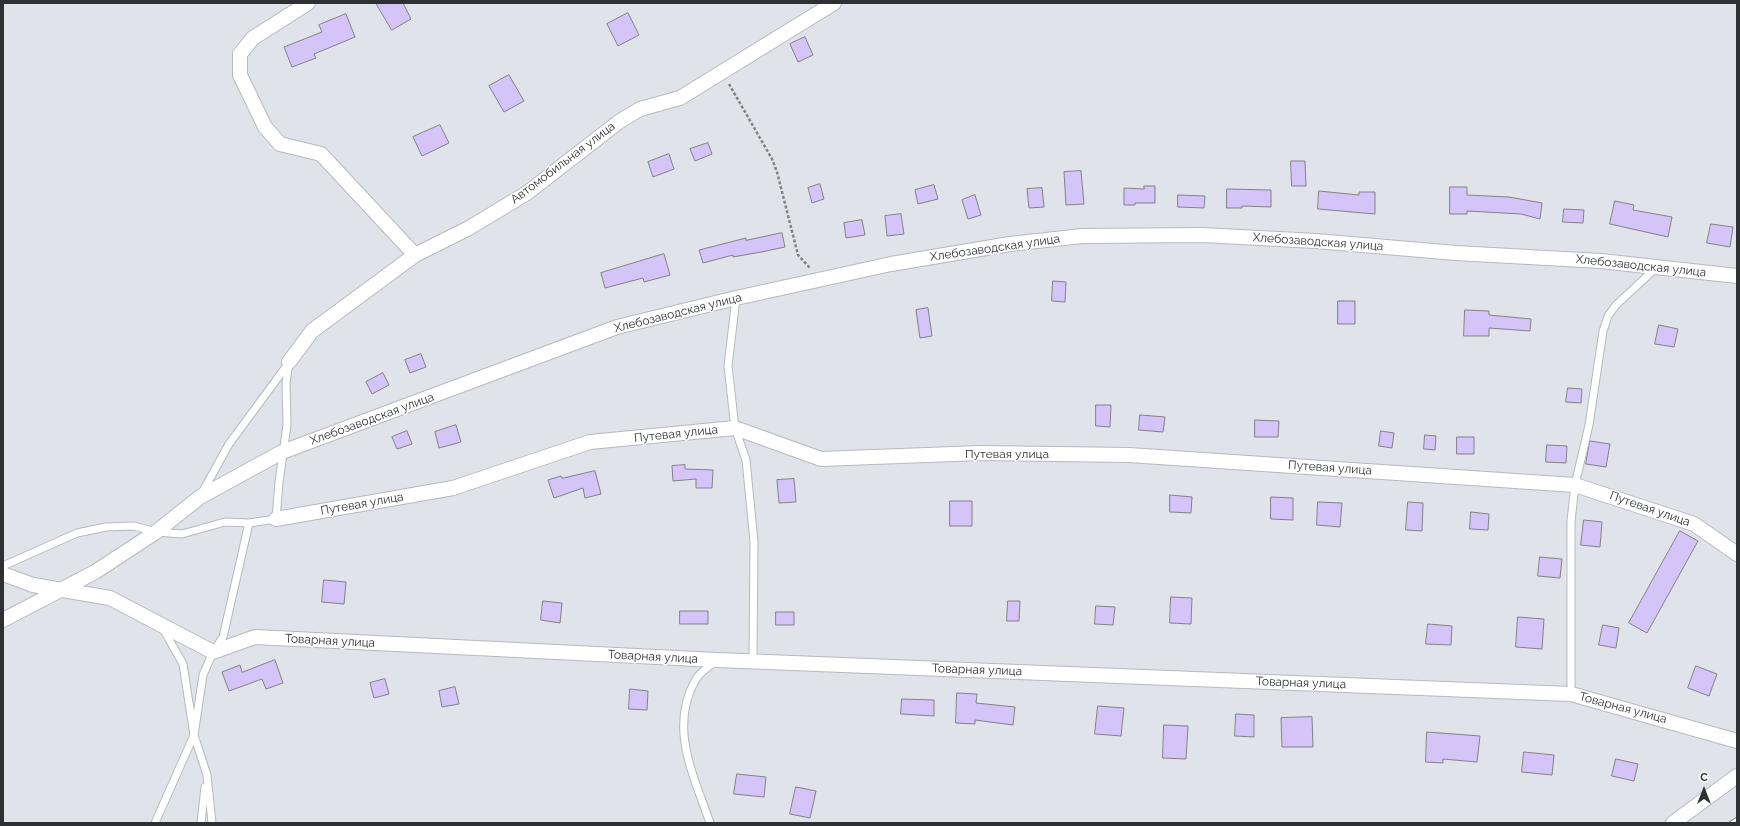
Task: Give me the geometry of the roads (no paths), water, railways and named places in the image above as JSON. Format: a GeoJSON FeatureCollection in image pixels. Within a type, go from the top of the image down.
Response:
{"type":"FeatureCollection","features":[{"type":"Feature","properties":{"kind":"street"},"geometry":{"type":"LineString","coordinates":[[308,3],[253,38],[240,54],[240,75],[265,127],[280,144],[321,154],[415,255]]}},
{"type":"Feature","properties":{"kind":"street","name":"Автомобильная улица"},"geometry":{"type":"LineString","coordinates":[[289,362],[312,331],[415,255],[469,228],[527,193],[620,120],[640,109],[680,98],[834,3]]}},
{"type":"Feature","properties":{"kind":"street","name":"Хлебозаводская улица"},"geometry":{"type":"LineString","coordinates":[[3,620],[95,572],[156,532],[200,497],[282,452],[617,327],[736,298],[891,264],[980,249],[1082,236],[1202,235],[1316,241],[1456,253],[1602,260],[1737,276]]}},
{"type":"Feature","properties":{"kind":"street","name":"Путевая улица"},"geometry":{"type":"LineString","coordinates":[[276,519],[453,488],[590,442],[735,428],[820,459],[980,453],[1129,456],[1575,485],[1694,524],[1737,552]]}},
{"type":"Feature","properties":{"kind":"street"},"geometry":{"type":"LineString","coordinates":[[3,574],[33,585],[65,589],[110,598],[213,652]]}},
{"type":"Feature","properties":{"kind":"street","name":"Товарная улица"},"geometry":{"type":"LineString","coordinates":[[213,652],[255,637],[717,660],[1571,694],[1737,741]]}},
{"type":"Feature","properties":{"kind":"street"},"geometry":{"type":"LineString","coordinates":[[1673,823],[1737,776]]}},
{"type":"Feature","properties":{"kind":"lane"},"geometry":{"type":"LineString","coordinates":[[1571,694],[1571,521],[1575,485],[1589,426],[1603,331],[1608,316],[1616,305],[1657,267]]}},
{"type":"Feature","properties":{"kind":"lane"},"geometry":{"type":"LineString","coordinates":[[736,298],[728,366],[735,428],[746,460],[754,542],[753,661]]}},
{"type":"Feature","properties":{"kind":"lane"},"geometry":{"type":"LineString","coordinates":[[3,566],[77,533],[106,527],[134,526],[156,532],[182,534],[225,522],[249,523],[276,519],[282,452],[287,425],[286,383],[289,362]]}},
{"type":"Feature","properties":{"kind":"lane"},"geometry":{"type":"LineString","coordinates":[[200,497],[229,444],[289,362]]}},
{"type":"Feature","properties":{"kind":"lane"},"geometry":{"type":"LineString","coordinates":[[155,823],[194,735],[203,675],[213,652],[223,637],[249,523]]}},
{"type":"Feature","properties":{"kind":"lane"},"geometry":{"type":"LineString","coordinates":[[160,624],[183,664],[194,735],[207,775],[212,823]]}},
{"type":"Feature","properties":{"kind":"lane"},"geometry":{"type":"LineString","coordinates":[[710,823],[683,743],[683,712],[696,679],[717,660]]}},
{"type":"Feature","properties":{"kind":"lane"},"geometry":{"type":"LineString","coordinates":[[201,823],[207,775]]}},
{"type":"Feature","properties":{"kind":"railway"},"geometry":{"type":"LineString","coordinates":[[1731,823],[1737,819]]}}]}
